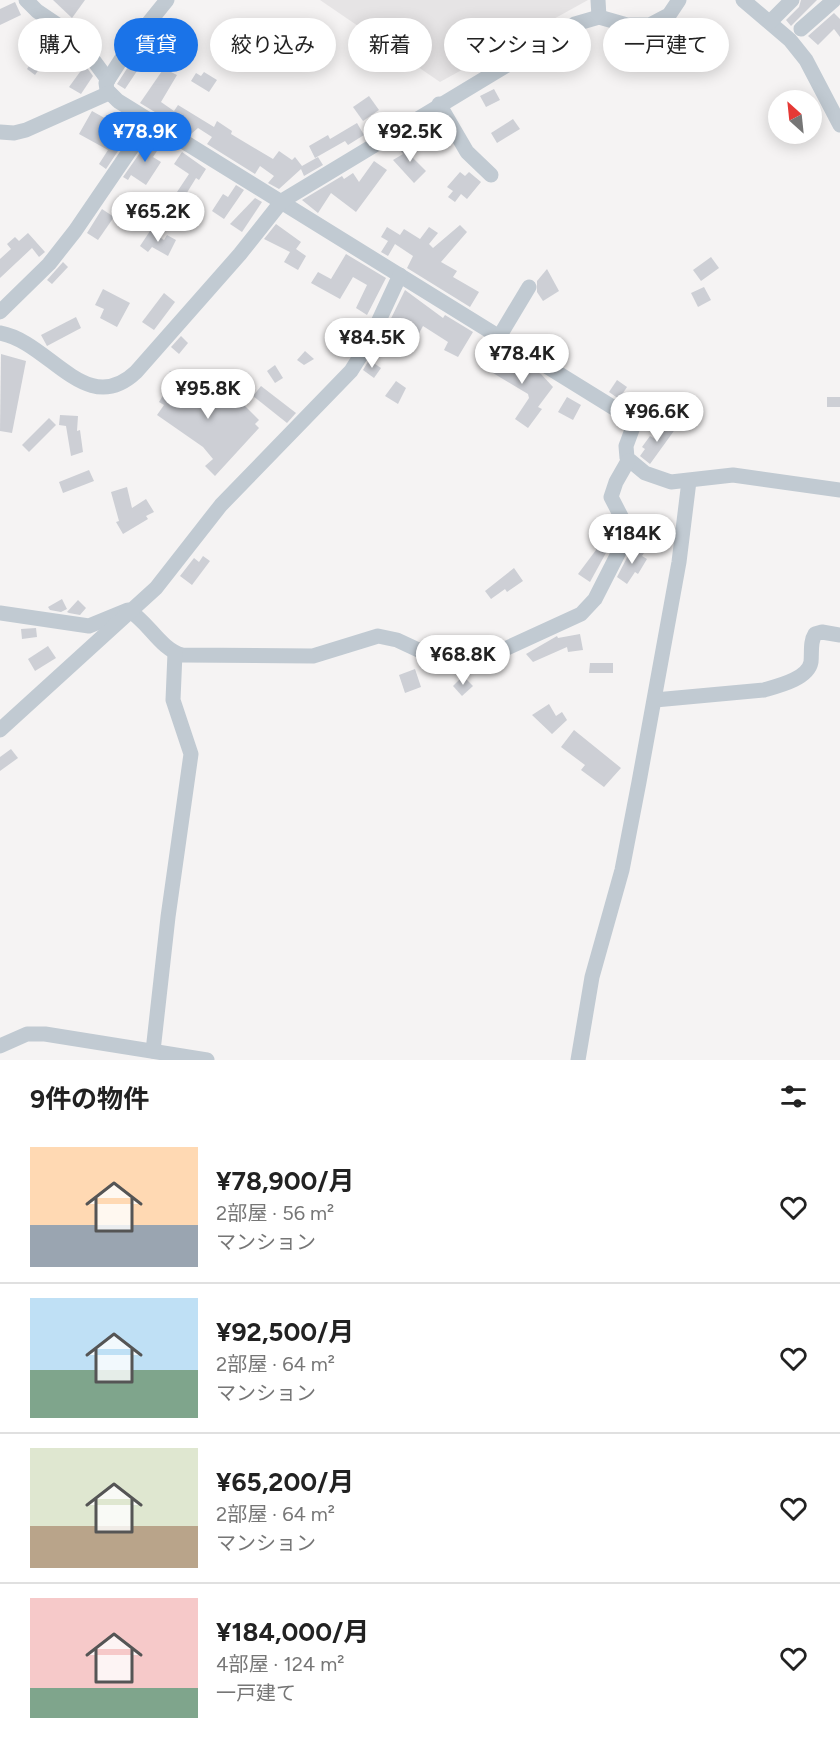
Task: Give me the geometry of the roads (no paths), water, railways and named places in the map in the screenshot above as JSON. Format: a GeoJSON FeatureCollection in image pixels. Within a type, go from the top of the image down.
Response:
{"type":"FeatureCollection","features":[{"type":"Feature","properties":{"kind":"street"},"geometry":{"type":"LineString","coordinates":[[0,613],[89,626],[110,618],[122,610],[132,612],[175,653],[313,656],[378,636],[397,640],[442,661],[467,660],[494,654],[581,614],[595,599],[626,538],[627,529],[611,497],[616,482],[628,461],[626,449],[633,429],[631,419],[150,121],[109,86],[77,38],[37,11],[26,0]]}},
{"type":"Feature","properties":{"kind":"street"},"geometry":{"type":"LineString","coordinates":[[0,132],[14,133],[35,127],[109,86],[129,47],[166,0]]}},
{"type":"Feature","properties":{"kind":"street"},"geometry":{"type":"LineString","coordinates":[[598,0],[599,17]]}},
{"type":"Feature","properties":{"kind":"street"},"geometry":{"type":"LineString","coordinates":[[0,333],[21,340],[88,385],[117,387],[136,372],[240,254],[282,201],[439,104],[575,24],[599,17],[627,25],[650,25],[669,15],[679,0]]}},
{"type":"Feature","properties":{"kind":"street"},"geometry":{"type":"LineString","coordinates":[[770,22],[792,0]]}},
{"type":"Feature","properties":{"kind":"street"},"geometry":{"type":"LineString","coordinates":[[801,29],[834,0]]}},
{"type":"Feature","properties":{"kind":"street"},"geometry":{"type":"LineString","coordinates":[[746,1],[770,22],[806,60],[840,125]]}},
{"type":"Feature","properties":{"kind":"street"},"geometry":{"type":"LineString","coordinates":[[439,104],[467,152],[490,175]]}},
{"type":"Feature","properties":{"kind":"street"},"geometry":{"type":"LineString","coordinates":[[0,312],[55,256],[150,121]]}},
{"type":"Feature","properties":{"kind":"street"},"geometry":{"type":"LineString","coordinates":[[0,730],[156,588],[221,505],[358,362],[400,275]]}},
{"type":"Feature","properties":{"kind":"street"},"geometry":{"type":"LineString","coordinates":[[499,337],[529,287]]}},
{"type":"Feature","properties":{"kind":"street"},"geometry":{"type":"LineString","coordinates":[[628,461],[654,478],[671,482],[689,481],[712,475],[733,475],[840,490]]}},
{"type":"Feature","properties":{"kind":"street"},"geometry":{"type":"LineString","coordinates":[[578,1060],[592,977],[622,870],[679,562],[689,481]]}},
{"type":"Feature","properties":{"kind":"street"},"geometry":{"type":"LineString","coordinates":[[654,700],[777,687],[802,675],[808,669],[815,634],[822,632],[840,634]]}},
{"type":"Feature","properties":{"kind":"street"},"geometry":{"type":"LineString","coordinates":[[153,1051],[168,917],[192,754],[173,700],[175,653]]}},
{"type":"Feature","properties":{"kind":"street"},"geometry":{"type":"LineString","coordinates":[[0,1046],[36,1033],[207,1060]]}}]}
